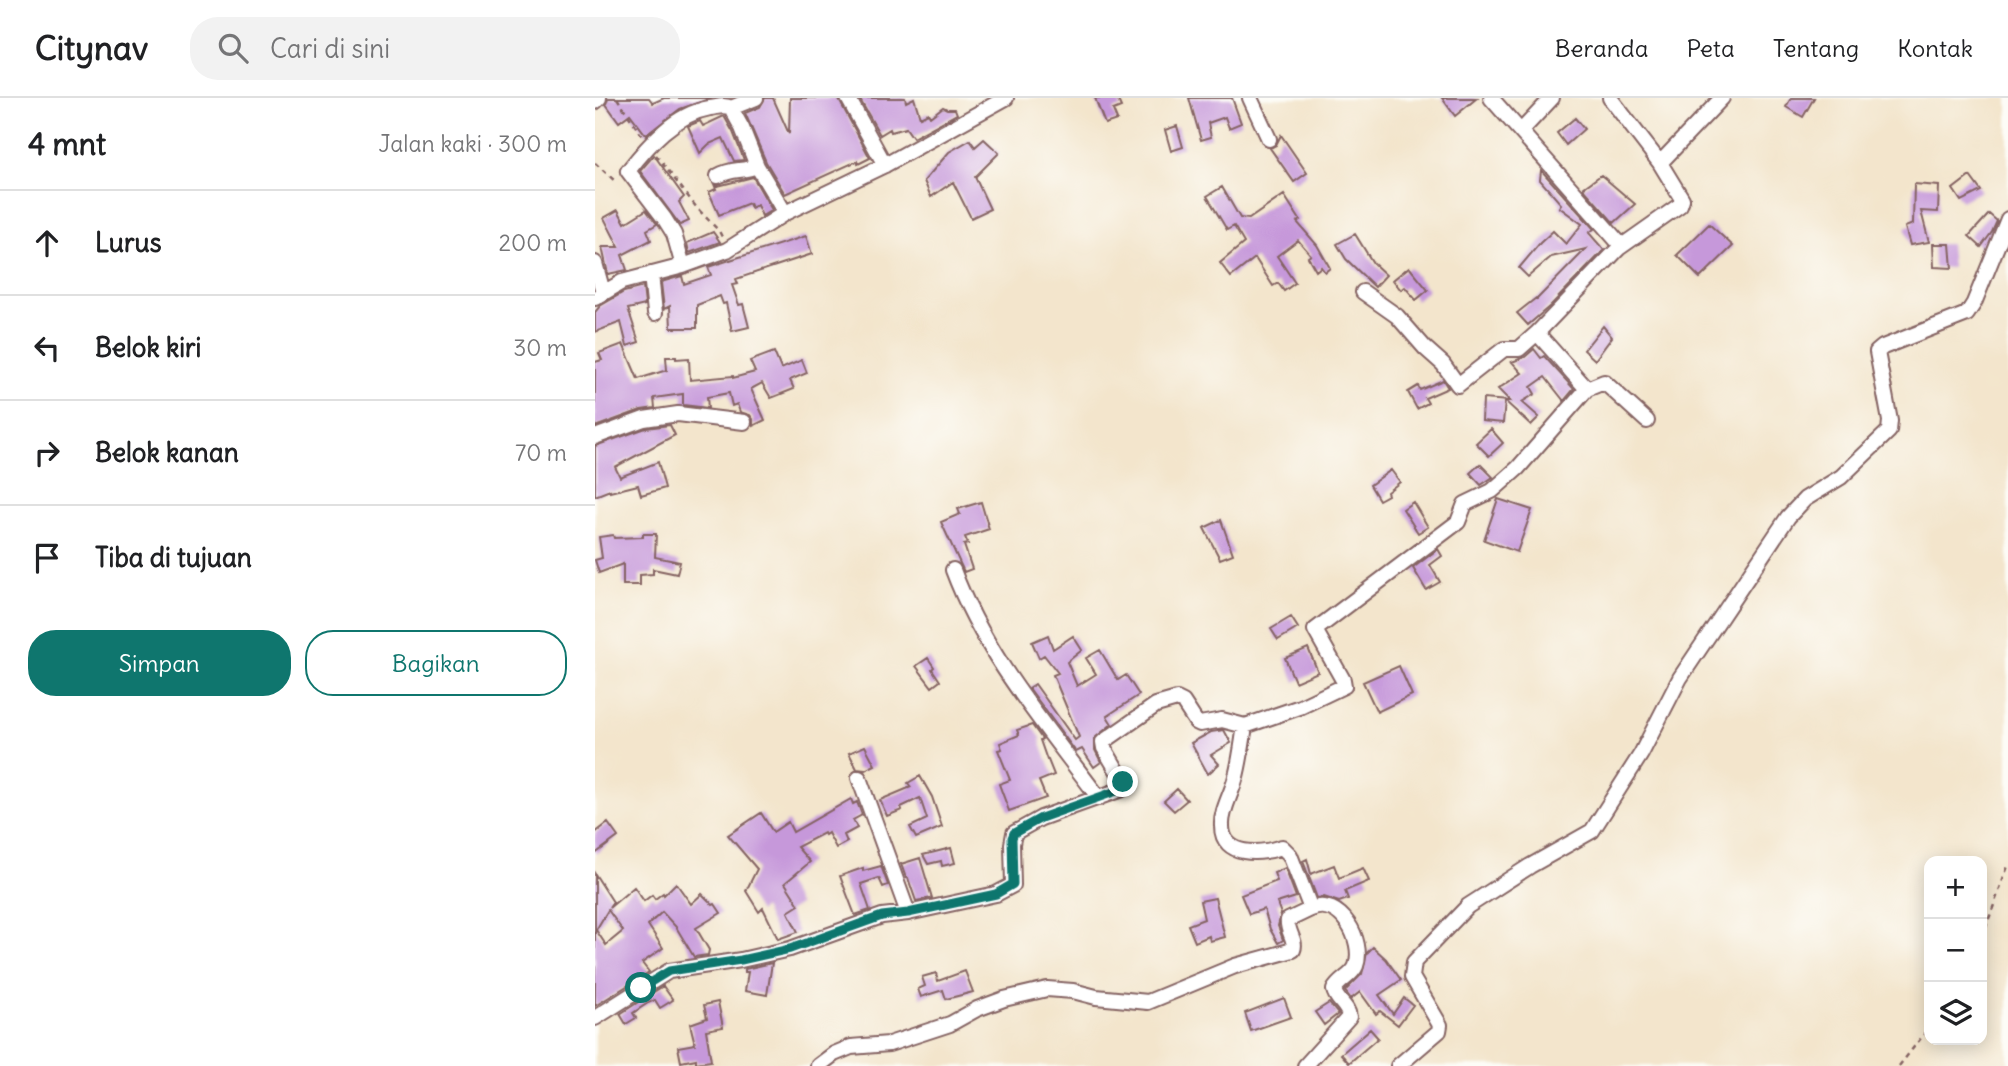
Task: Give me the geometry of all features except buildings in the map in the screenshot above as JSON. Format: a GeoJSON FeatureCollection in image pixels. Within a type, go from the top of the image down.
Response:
{"type":"FeatureCollection","features":[{"type":"Feature","properties":{"kind":"street"},"geometry":{"type":"LineString","coordinates":[[595,102],[600,98]]}},
{"type":"Feature","properties":{"kind":"street"},"geometry":{"type":"LineString","coordinates":[[731,108],[756,98]]}},
{"type":"Feature","properties":{"kind":"street"},"geometry":{"type":"LineString","coordinates":[[848,98],[885,165]]}},
{"type":"Feature","properties":{"kind":"street"},"geometry":{"type":"LineString","coordinates":[[595,263],[599,295],[622,282],[683,266],[727,250],[785,213],[885,165],[1006,98]]}},
{"type":"Feature","properties":{"kind":"street"},"geometry":{"type":"LineString","coordinates":[[1250,98],[1269,139]]}},
{"type":"Feature","properties":{"kind":"street"},"geometry":{"type":"LineString","coordinates":[[1492,98],[1618,239],[1619,248]]}},
{"type":"Feature","properties":{"kind":"street"},"geometry":{"type":"LineString","coordinates":[[1522,130],[1552,98]]}},
{"type":"Feature","properties":{"kind":"street"},"geometry":{"type":"LineString","coordinates":[[1363,292],[1397,316],[1443,364],[1458,385],[1504,349],[1519,349],[1619,248],[1682,203],[1681,195],[1660,163],[1610,98]]}},
{"type":"Feature","properties":{"kind":"street"},"geometry":{"type":"LineString","coordinates":[[1660,163],[1722,98]]}},
{"type":"Feature","properties":{"kind":"street"},"geometry":{"type":"LineString","coordinates":[[683,266],[674,234],[628,171],[648,146],[677,121],[705,109],[724,105],[731,108],[757,166],[785,213]]}},
{"type":"Feature","properties":{"kind":"street"},"geometry":{"type":"LineString","coordinates":[[718,176],[728,171],[740,172],[757,166]]}},
{"type":"Feature","properties":{"kind":"street"},"geometry":{"type":"LineString","coordinates":[[1398,1066],[1439,1031],[1440,1025],[1412,977],[1414,962],[1472,904],[1529,866],[1583,838],[1596,827],[1641,754],[1680,678],[1788,517],[1805,499],[1841,477],[1889,430],[1891,422],[1877,352],[1883,347],[1967,314],[2008,219]]}},
{"type":"Feature","properties":{"kind":"street"},"geometry":{"type":"LineString","coordinates":[[651,274],[655,313]]}},
{"type":"Feature","properties":{"kind":"street"},"geometry":{"type":"LineString","coordinates":[[1537,333],[1587,389]]}},
{"type":"Feature","properties":{"kind":"street"},"geometry":{"type":"LineString","coordinates":[[595,1018],[669,971],[790,949],[882,916],[996,894],[1009,888],[1013,884],[1014,833],[1041,818],[1122,789],[1124,785],[1103,742],[1162,702],[1177,699],[1183,702],[1200,724],[1222,720],[1245,726],[1300,707],[1342,688],[1343,680],[1315,630],[1458,522],[1465,504],[1492,491],[1518,468],[1587,389],[1604,382],[1647,421]]}},
{"type":"Feature","properties":{"kind":"street"},"geometry":{"type":"LineString","coordinates":[[595,438],[644,419],[678,414],[744,422]]}},
{"type":"Feature","properties":{"kind":"street"},"geometry":{"type":"LineString","coordinates":[[953,570],[964,601],[1001,667],[1099,798]]}},
{"type":"Feature","properties":{"kind":"street"},"geometry":{"type":"LineString","coordinates":[[1245,726],[1236,778],[1222,818],[1223,837],[1230,846],[1246,852],[1268,852],[1282,847],[1287,850],[1311,909]]}},
{"type":"Feature","properties":{"kind":"street"},"geometry":{"type":"LineString","coordinates":[[859,778],[908,913]]}},
{"type":"Feature","properties":{"kind":"street"},"geometry":{"type":"LineString","coordinates":[[818,1066],[834,1054],[851,1047],[889,1044],[950,1024],[977,1009],[1004,999],[1047,989],[1073,991],[1096,998],[1147,1002],[1235,966],[1293,950],[1295,944],[1287,927],[1288,920],[1321,905],[1341,915],[1352,930],[1357,958],[1355,970],[1334,990],[1347,1009],[1349,1017],[1305,1066]]}},
{"type":"Feature","properties":{"kind":"path"},"geometry":{"type":"LineString","coordinates":[[617,98],[648,146],[697,208],[719,231],[727,250]]}},
{"type":"Feature","properties":{"kind":"path"},"geometry":{"type":"LineString","coordinates":[[595,163],[615,181],[628,171]]}},
{"type":"Feature","properties":{"kind":"path"},"geometry":{"type":"LineString","coordinates":[[1987,924],[2008,866]]}},
{"type":"Feature","properties":{"kind":"path"},"geometry":{"type":"LineString","coordinates":[[1899,1066],[1924,1034]]}},
{"type":"Feature","properties":{"kind":"route"},"geometry":{"type":"LineString","coordinates":[[641,988],[669,971],[790,949],[882,916],[996,894],[1013,884],[1014,833],[1041,818],[1122,789],[1123,782]]}}]}
